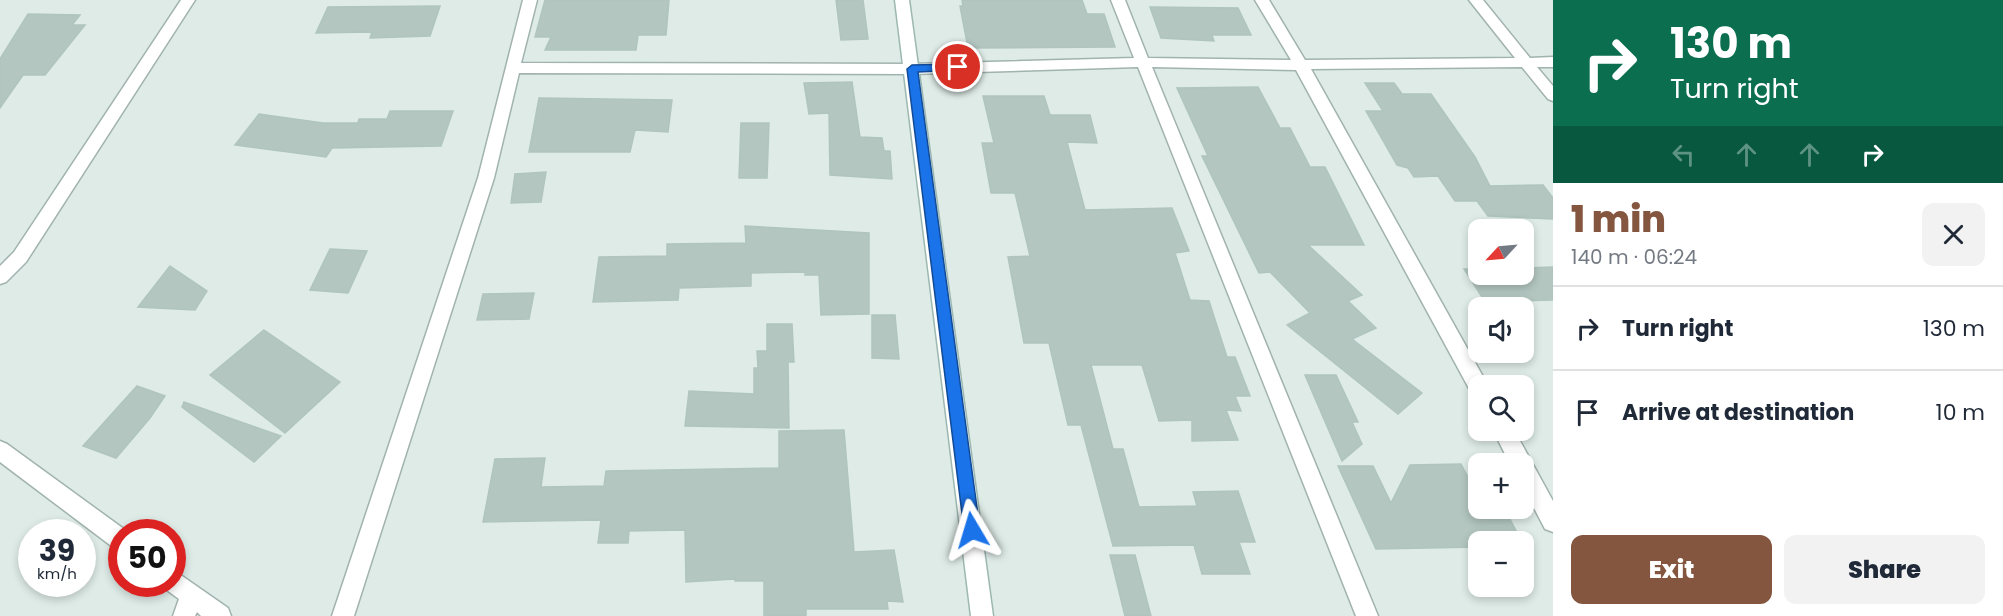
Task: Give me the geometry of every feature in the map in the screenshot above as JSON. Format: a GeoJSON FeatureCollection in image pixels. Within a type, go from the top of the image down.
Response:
{"type":"FeatureCollection","features":[{"type":"Feature","properties":{"kind":"street"},"geometry":{"type":"LineString","coordinates":[[0,277],[20,257],[188,0]]}},
{"type":"Feature","properties":{"kind":"street"},"geometry":{"type":"LineString","coordinates":[[342,616],[486,178],[530,0]]}},
{"type":"Feature","properties":{"kind":"street"},"geometry":{"type":"LineString","coordinates":[[902,0],[982,616]]}},
{"type":"Feature","properties":{"kind":"street"},"geometry":{"type":"LineString","coordinates":[[1118,0],[1366,616]]}},
{"type":"Feature","properties":{"kind":"street"},"geometry":{"type":"LineString","coordinates":[[1262,0],[1301,65],[1472,375]]}},
{"type":"Feature","properties":{"kind":"street"},"geometry":{"type":"LineString","coordinates":[[1476,0],[1553,96]]}},
{"type":"Feature","properties":{"kind":"street"},"geometry":{"type":"LineString","coordinates":[[513,68],[912,69],[1143,63],[1301,65],[1553,62]]}},
{"type":"Feature","properties":{"kind":"street"},"geometry":{"type":"LineString","coordinates":[[0,450],[108,531]]}},
{"type":"Feature","properties":{"kind":"street"},"geometry":{"type":"LineString","coordinates":[[1534,487],[1553,522]]}},
{"type":"Feature","properties":{"kind":"street"},"geometry":{"type":"LineString","coordinates":[[186,590],[220,616]]}},
{"type":"Feature","properties":{"kind":"street"},"geometry":{"type":"LineString","coordinates":[[184,616],[192,595]]}},
{"type":"Feature","properties":{"kind":"building"},"geometry":{"type":"Polygon","coordinates":[[[545,0],[669,0],[666,35],[638,35],[636,50],[545,50],[551,37],[535,37],[545,0]]]}},
{"type":"Feature","properties":{"kind":"building"},"geometry":{"type":"Polygon","coordinates":[[[836,0],[863,0],[868,39],[841,40],[836,0]]]}},
{"type":"Feature","properties":{"kind":"building"},"geometry":{"type":"Polygon","coordinates":[[[962,0],[1082,0],[1087,14],[1104,14],[1115,47],[968,48],[960,6],[963,6],[962,0]]]}},
{"type":"Feature","properties":{"kind":"building"},"geometry":{"type":"Polygon","coordinates":[[[440,6],[430,36],[370,38],[372,32],[316,33],[328,7],[440,6]]]}},
{"type":"Feature","properties":{"kind":"building"},"geometry":{"type":"Polygon","coordinates":[[[1150,7],[1238,8],[1251,35],[1212,35],[1214,41],[1161,38],[1150,7]]]}},
{"type":"Feature","properties":{"kind":"building"},"geometry":{"type":"Polygon","coordinates":[[[28,14],[80,15],[72,25],[85,25],[45,75],[23,75],[0,108],[0,59],[28,14]]]}},
{"type":"Feature","properties":{"kind":"building"},"geometry":{"type":"Polygon","coordinates":[[[852,82],[860,137],[882,138],[884,151],[890,151],[892,179],[830,175],[829,113],[809,114],[804,83],[852,82]]]}},
{"type":"Feature","properties":{"kind":"building"},"geometry":{"type":"Polygon","coordinates":[[[1365,83],[1394,83],[1402,94],[1431,94],[1475,157],[1490,186],[1543,185],[1553,198],[1553,219],[1488,216],[1477,201],[1455,201],[1438,176],[1414,177],[1408,168],[1397,165],[1366,111],[1383,111],[1365,83]]]}},
{"type":"Feature","properties":{"kind":"building"},"geometry":{"type":"Polygon","coordinates":[[[1258,87],[1280,128],[1290,128],[1310,167],[1325,167],[1364,245],[1308,245],[1362,295],[1348,301],[1376,328],[1352,339],[1422,393],[1398,414],[1287,325],[1310,313],[1270,272],[1259,273],[1202,156],[1208,156],[1177,88],[1258,87]]]}},
{"type":"Feature","properties":{"kind":"building"},"geometry":{"type":"Polygon","coordinates":[[[983,96],[1044,96],[1050,115],[1090,115],[1097,143],[1067,142],[1085,210],[1172,208],[1189,251],[1175,253],[1190,300],[1209,301],[1227,357],[1235,357],[1250,396],[1235,396],[1241,411],[1226,410],[1238,440],[1192,441],[1192,420],[1159,421],[1142,365],[1091,365],[1113,449],[1123,449],[1139,507],[1197,506],[1193,492],[1238,491],[1255,542],[1239,542],[1250,574],[1202,574],[1194,545],[1113,546],[1081,425],[1068,425],[1049,343],[1024,343],[1008,257],[1030,256],[1015,193],[991,193],[982,143],[994,143],[983,96]]]}},
{"type":"Feature","properties":{"kind":"building"},"geometry":{"type":"Polygon","coordinates":[[[539,98],[672,100],[668,132],[635,130],[630,152],[529,152],[539,98]]]}},
{"type":"Feature","properties":{"kind":"building"},"geometry":{"type":"Polygon","coordinates":[[[390,111],[453,111],[441,146],[332,148],[326,157],[235,145],[259,114],[323,123],[358,123],[359,119],[387,119],[390,111]]]}},
{"type":"Feature","properties":{"kind":"building"},"geometry":{"type":"Polygon","coordinates":[[[741,123],[769,123],[767,178],[739,178],[741,123]]]}},
{"type":"Feature","properties":{"kind":"building"},"geometry":{"type":"Polygon","coordinates":[[[546,172],[541,202],[511,203],[515,174],[546,172]]]}},
{"type":"Feature","properties":{"kind":"building"},"geometry":{"type":"Polygon","coordinates":[[[745,226],[869,233],[869,314],[821,315],[819,275],[805,275],[805,272],[751,273],[751,286],[679,288],[678,300],[593,302],[599,257],[667,256],[667,244],[746,243],[745,226]]]}},
{"type":"Feature","properties":{"kind":"building"},"geometry":{"type":"Polygon","coordinates":[[[330,249],[367,251],[348,293],[310,290],[330,249]]]}},
{"type":"Feature","properties":{"kind":"building"},"geometry":{"type":"Polygon","coordinates":[[[170,266],[207,291],[195,310],[138,307],[170,266]]]}},
{"type":"Feature","properties":{"kind":"building"},"geometry":{"type":"Polygon","coordinates":[[[1553,267],[1553,300],[1534,300],[1534,297],[1482,297],[1474,285],[1534,285],[1534,268],[1553,267]]]}},
{"type":"Feature","properties":{"kind":"building"},"geometry":{"type":"Polygon","coordinates":[[[534,293],[529,319],[477,320],[483,294],[534,293]]]}},
{"type":"Feature","properties":{"kind":"building"},"geometry":{"type":"Polygon","coordinates":[[[872,315],[895,315],[899,359],[872,358],[872,315]]]}},
{"type":"Feature","properties":{"kind":"building"},"geometry":{"type":"Polygon","coordinates":[[[767,324],[792,324],[794,362],[788,362],[789,428],[685,426],[689,391],[754,394],[754,368],[758,368],[757,351],[767,351],[767,324]]]}},
{"type":"Feature","properties":{"kind":"building"},"geometry":{"type":"Polygon","coordinates":[[[264,330],[340,382],[285,433],[210,375],[264,330]]]}},
{"type":"Feature","properties":{"kind":"building"},"geometry":{"type":"Polygon","coordinates":[[[1305,375],[1336,375],[1358,422],[1352,422],[1362,444],[1342,461],[1305,375]]]}},
{"type":"Feature","properties":{"kind":"building"},"geometry":{"type":"Polygon","coordinates":[[[137,386],[165,396],[150,418],[116,458],[83,446],[137,386]]]}},
{"type":"Feature","properties":{"kind":"building"},"geometry":{"type":"Polygon","coordinates":[[[184,402],[281,436],[254,462],[182,407],[184,402]]]}},
{"type":"Feature","properties":{"kind":"building"},"geometry":{"type":"Polygon","coordinates":[[[844,430],[854,552],[894,550],[903,602],[887,601],[888,609],[806,609],[806,616],[764,616],[764,581],[735,581],[735,579],[686,582],[685,530],[629,531],[628,543],[598,543],[601,520],[483,522],[495,459],[545,458],[541,487],[604,486],[606,471],[779,468],[779,431],[844,430]]]}},
{"type":"Feature","properties":{"kind":"building"},"geometry":{"type":"Polygon","coordinates":[[[1461,464],[1468,477],[1468,519],[1510,519],[1516,531],[1468,531],[1468,547],[1376,549],[1338,466],[1373,466],[1391,503],[1410,465],[1461,464]]]}},
{"type":"Feature","properties":{"kind":"building"},"geometry":{"type":"Polygon","coordinates":[[[1110,555],[1135,555],[1151,616],[1125,616],[1110,555]]]}},
{"type":"Feature","properties":{"kind":"route"},"geometry":{"type":"LineString","coordinates":[[958,67],[912,69],[972,530]]}}]}
